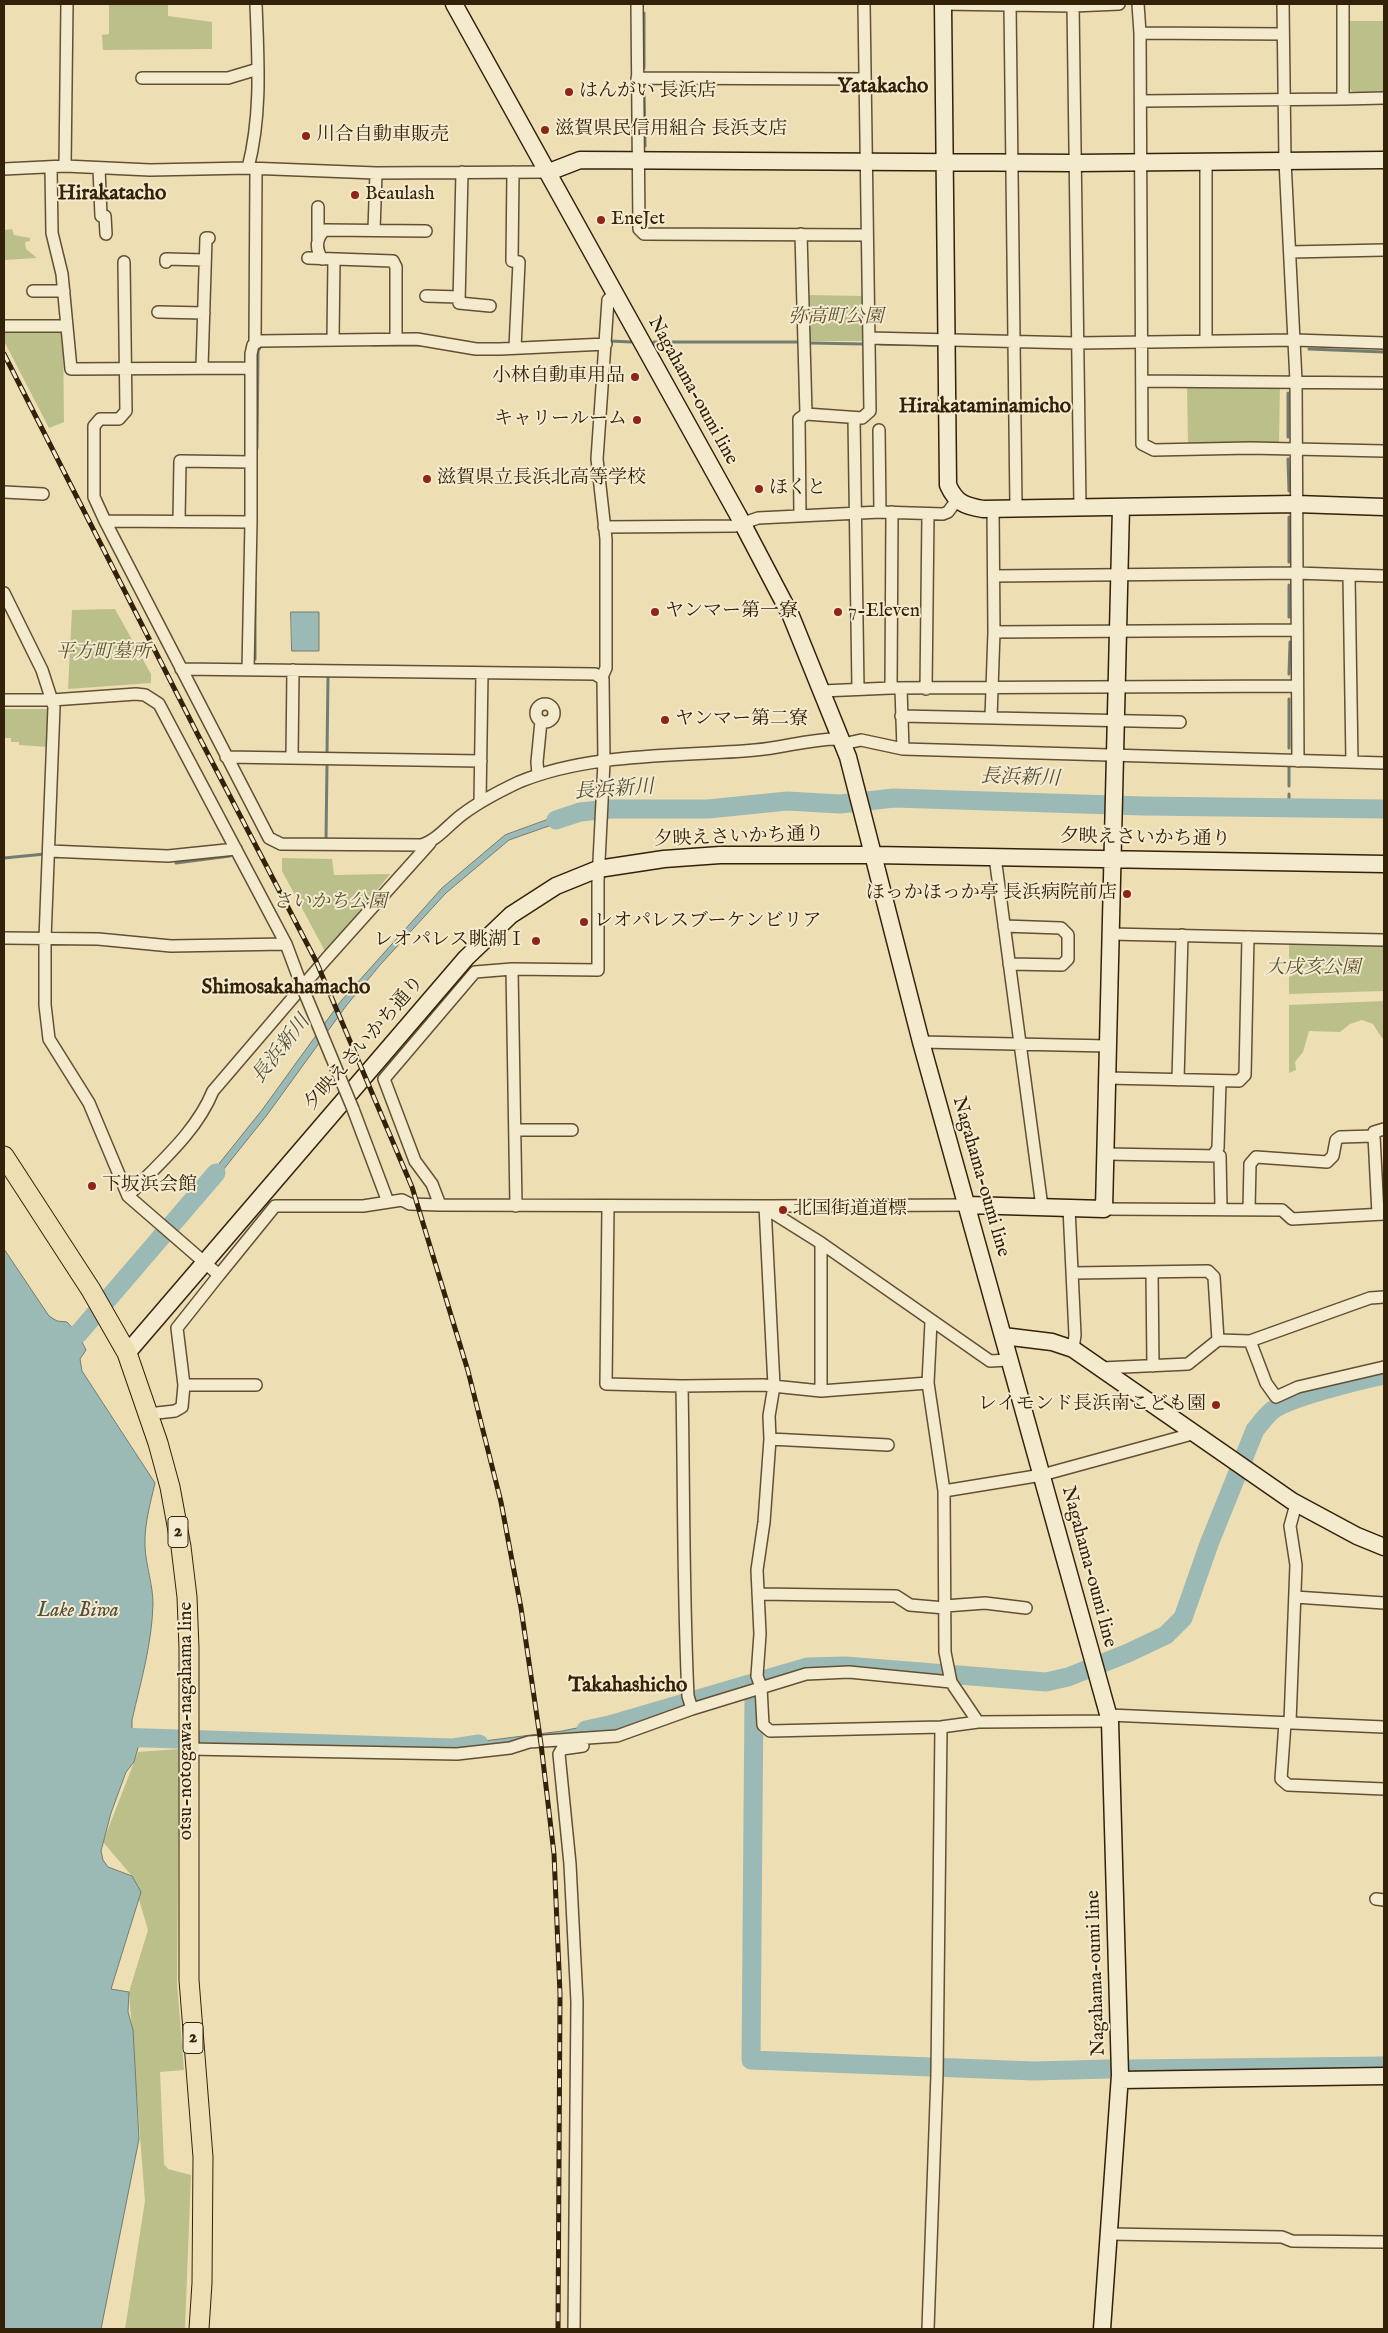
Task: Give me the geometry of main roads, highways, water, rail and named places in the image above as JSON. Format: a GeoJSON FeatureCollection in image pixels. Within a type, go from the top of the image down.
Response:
{"type":"FeatureCollection","features":[{"type":"Feature","properties":{"kind":"main road","name":"otsu-notogawa-nagahama line"},"geometry":{"type":"LineString","coordinates":[[4,1156],[123,1346],[148,1414],[170,1487],[181,1547],[187,1597],[189,1980],[204,2157],[202,2284],[198,2329]]}},
{"type":"Feature","properties":{"kind":"water"},"geometry":{"type":"Polygon","coordinates":[[[291,612],[319,612],[319,651],[292,651],[291,612]]]}},
{"type":"Feature","properties":{"kind":"water"},"geometry":{"type":"Polygon","coordinates":[[[580,808],[580,815],[509,840],[446,893],[380,965],[346,1006],[267,1115],[203,1195],[198,1190],[262,1110],[341,1001],[442,888],[505,835],[580,808]]]}},
{"type":"Feature","properties":{"kind":"water","name":"Lake Biwa"},"geometry":{"type":"Polygon","coordinates":[[[4,1249],[49,1316],[57,1321],[67,1322],[78,1334],[86,1350],[80,1359],[82,1371],[155,1483],[145,1531],[146,1554],[153,1597],[151,1633],[132,1720],[132,1730],[141,1737],[134,1762],[126,1772],[111,1813],[101,1851],[103,1860],[108,1867],[132,1876],[141,1892],[111,1989],[129,1992],[128,2012],[133,2030],[139,2139],[101,2329],[4,2329],[4,1249]]]}},
{"type":"Feature","properties":{"kind":"water"},"geometry":{"type":"Polygon","coordinates":[[[609,1722],[609,1728],[562,1737],[453,1751],[453,1745],[562,1731],[609,1722]]]}},
{"type":"Feature","properties":{"kind":"waterway"},"geometry":{"type":"LineString","coordinates":[[644,13],[644,68]]}},
{"type":"Feature","properties":{"kind":"waterway"},"geometry":{"type":"LineString","coordinates":[[644,89],[645,146]]}},
{"type":"Feature","properties":{"kind":"waterway"},"geometry":{"type":"LineString","coordinates":[[610,341],[631,342]]}},
{"type":"Feature","properties":{"kind":"waterway"},"geometry":{"type":"LineString","coordinates":[[654,342],[799,342]]}},
{"type":"Feature","properties":{"kind":"waterway"},"geometry":{"type":"LineString","coordinates":[[810,343],[863,344]]}},
{"type":"Feature","properties":{"kind":"waterway"},"geometry":{"type":"LineString","coordinates":[[880,344],[935,345]]}},
{"type":"Feature","properties":{"kind":"waterway"},"geometry":{"type":"LineString","coordinates":[[372,345],[421,345]]}},
{"type":"Feature","properties":{"kind":"waterway"},"geometry":{"type":"LineString","coordinates":[[257,448],[258,351],[261,346]]}},
{"type":"Feature","properties":{"kind":"waterway"},"geometry":{"type":"LineString","coordinates":[[1309,349],[1384,352]]}},
{"type":"Feature","properties":{"kind":"waterway"},"geometry":{"type":"LineString","coordinates":[[1288,393],[1288,437]]}},
{"type":"Feature","properties":{"kind":"waterway"},"geometry":{"type":"LineString","coordinates":[[1288,459],[1289,491]]}},
{"type":"Feature","properties":{"kind":"waterway"},"geometry":{"type":"LineString","coordinates":[[1289,517],[1289,562]]}},
{"type":"Feature","properties":{"kind":"waterway"},"geometry":{"type":"LineString","coordinates":[[255,582],[255,659]]}},
{"type":"Feature","properties":{"kind":"waterway"},"geometry":{"type":"LineString","coordinates":[[1289,585],[1289,617]]}},
{"type":"Feature","properties":{"kind":"waterway"},"geometry":{"type":"LineString","coordinates":[[1289,674],[1290,642]]}},
{"type":"Feature","properties":{"kind":"waterway"},"geometry":{"type":"LineString","coordinates":[[327,754],[328,676]]}},
{"type":"Feature","properties":{"kind":"waterway"},"geometry":{"type":"LineString","coordinates":[[1289,699],[1289,748]]}},
{"type":"Feature","properties":{"kind":"waterway"},"geometry":{"type":"LineString","coordinates":[[326,840],[327,764]]}},
{"type":"Feature","properties":{"kind":"waterway"},"geometry":{"type":"LineString","coordinates":[[1289,767],[1289,786]]}},
{"type":"Feature","properties":{"kind":"waterway"},"geometry":{"type":"LineString","coordinates":[[1289,794],[1289,807]]}},
{"type":"Feature","properties":{"kind":"waterway","name":"長浜新川"},"geometry":{"type":"LineString","coordinates":[[556,820],[580,812],[611,809],[708,809],[787,801],[840,804],[894,798],[1144,806],[1384,809]]}},
{"type":"Feature","properties":{"kind":"waterway"},"geometry":{"type":"LineString","coordinates":[[4,858],[45,854]]}},
{"type":"Feature","properties":{"kind":"waterway"},"geometry":{"type":"LineString","coordinates":[[176,863],[230,856]]}},
{"type":"Feature","properties":{"kind":"waterway","name":"長浜新川"},"geometry":{"type":"LineString","coordinates":[[57,1349],[78,1334],[216,1173]]}},
{"type":"Feature","properties":{"kind":"waterway"},"geometry":{"type":"LineString","coordinates":[[586,1730],[807,1667],[846,1666],[1046,1682],[1068,1677],[1128,1653],[1166,1635],[1183,1618],[1209,1544],[1255,1430],[1266,1417],[1281,1405],[1294,1400],[1384,1375]]}},
{"type":"Feature","properties":{"kind":"waterway"},"geometry":{"type":"LineString","coordinates":[[749,1685],[754,1696],[751,2060],[1034,2071],[1109,2069]]}},
{"type":"Feature","properties":{"kind":"waterway"},"geometry":{"type":"LineString","coordinates":[[117,1737],[453,1748],[479,1744]]}},
{"type":"Feature","properties":{"kind":"waterway"},"geometry":{"type":"LineString","coordinates":[[1129,2069],[1384,2066]]}},
{"type":"Feature","properties":{"kind":"railway"},"geometry":{"type":"LineString","coordinates":[[4,354],[198,735],[316,961],[412,1187],[468,1371],[501,1502],[521,1608],[541,1744],[554,1854],[560,1994],[558,2329]]}},
{"type":"Feature","properties":{"kind":"place","name":"はんがい 長浜店"},"geometry":{"type":"Point","coordinates":[569,92]}},
{"type":"Feature","properties":{"kind":"place","name":"滋賀県民信用組合 長浜支店"},"geometry":{"type":"Point","coordinates":[545,130]}},
{"type":"Feature","properties":{"kind":"place","name":"川合自動車販売"},"geometry":{"type":"Point","coordinates":[306,136]}},
{"type":"Feature","properties":{"kind":"place","name":"Beaulash"},"geometry":{"type":"Point","coordinates":[355,195]}},
{"type":"Feature","properties":{"kind":"place","name":"EneJet"},"geometry":{"type":"Point","coordinates":[601,220]}},
{"type":"Feature","properties":{"kind":"place","name":"小林自動車用品"},"geometry":{"type":"Point","coordinates":[635,377]}},
{"type":"Feature","properties":{"kind":"place","name":"キャリールーム"},"geometry":{"type":"Point","coordinates":[637,420]}},
{"type":"Feature","properties":{"kind":"place","name":"滋賀県立長浜北高等学校"},"geometry":{"type":"Point","coordinates":[427,479]}},
{"type":"Feature","properties":{"kind":"place","name":"ほくと"},"geometry":{"type":"Point","coordinates":[759,489]}},
{"type":"Feature","properties":{"kind":"place","name":"ヤンマー第一寮"},"geometry":{"type":"Point","coordinates":[655,612]}},
{"type":"Feature","properties":{"kind":"place","name":"7-Eleven"},"geometry":{"type":"Point","coordinates":[838,612]}},
{"type":"Feature","properties":{"kind":"place","name":"ヤンマー第二寮"},"geometry":{"type":"Point","coordinates":[665,720]}},
{"type":"Feature","properties":{"kind":"place","name":"ほっかほっか亭 長浜病院前店"},"geometry":{"type":"Point","coordinates":[1127,894]}},
{"type":"Feature","properties":{"kind":"place","name":"レオパレスブーケンビリア"},"geometry":{"type":"Point","coordinates":[584,922]}},
{"type":"Feature","properties":{"kind":"place","name":"レオパレス眺湖Ⅰ"},"geometry":{"type":"Point","coordinates":[536,941]}},
{"type":"Feature","properties":{"kind":"place","name":"下坂浜会館"},"geometry":{"type":"Point","coordinates":[92,1186]}},
{"type":"Feature","properties":{"kind":"place","name":"北国街道道標"},"geometry":{"type":"Point","coordinates":[783,1210]}},
{"type":"Feature","properties":{"kind":"place","name":"レイモンド長浜南こども園"},"geometry":{"type":"Point","coordinates":[1216,1405]}},
{"type":"Feature","properties":{"kind":"district","name":"Yatakacho"},"geometry":{"type":"Point","coordinates":[883,88]}},
{"type":"Feature","properties":{"kind":"district","name":"Hirakatacho"},"geometry":{"type":"Point","coordinates":[112,195]}},
{"type":"Feature","properties":{"kind":"district","name":"Hirakataminamicho"},"geometry":{"type":"Point","coordinates":[985,408]}},
{"type":"Feature","properties":{"kind":"district","name":"Shimosakahamacho"},"geometry":{"type":"Point","coordinates":[286,989]}},
{"type":"Feature","properties":{"kind":"district","name":"Takahashicho"},"geometry":{"type":"Point","coordinates":[628,1687]}},
{"type":"Feature","properties":{"kind":"park label","name":"弥高町公園"},"geometry":{"type":"Point","coordinates":[836,318]}},
{"type":"Feature","properties":{"kind":"park label","name":"平方町墓所"},"geometry":{"type":"Point","coordinates":[103,653]}},
{"type":"Feature","properties":{"kind":"park label","name":"さいかち公園"},"geometry":{"type":"Point","coordinates":[330,903]}},
{"type":"Feature","properties":{"kind":"park label","name":"大戌亥公園"},"geometry":{"type":"Point","coordinates":[1313,969]}}]}
